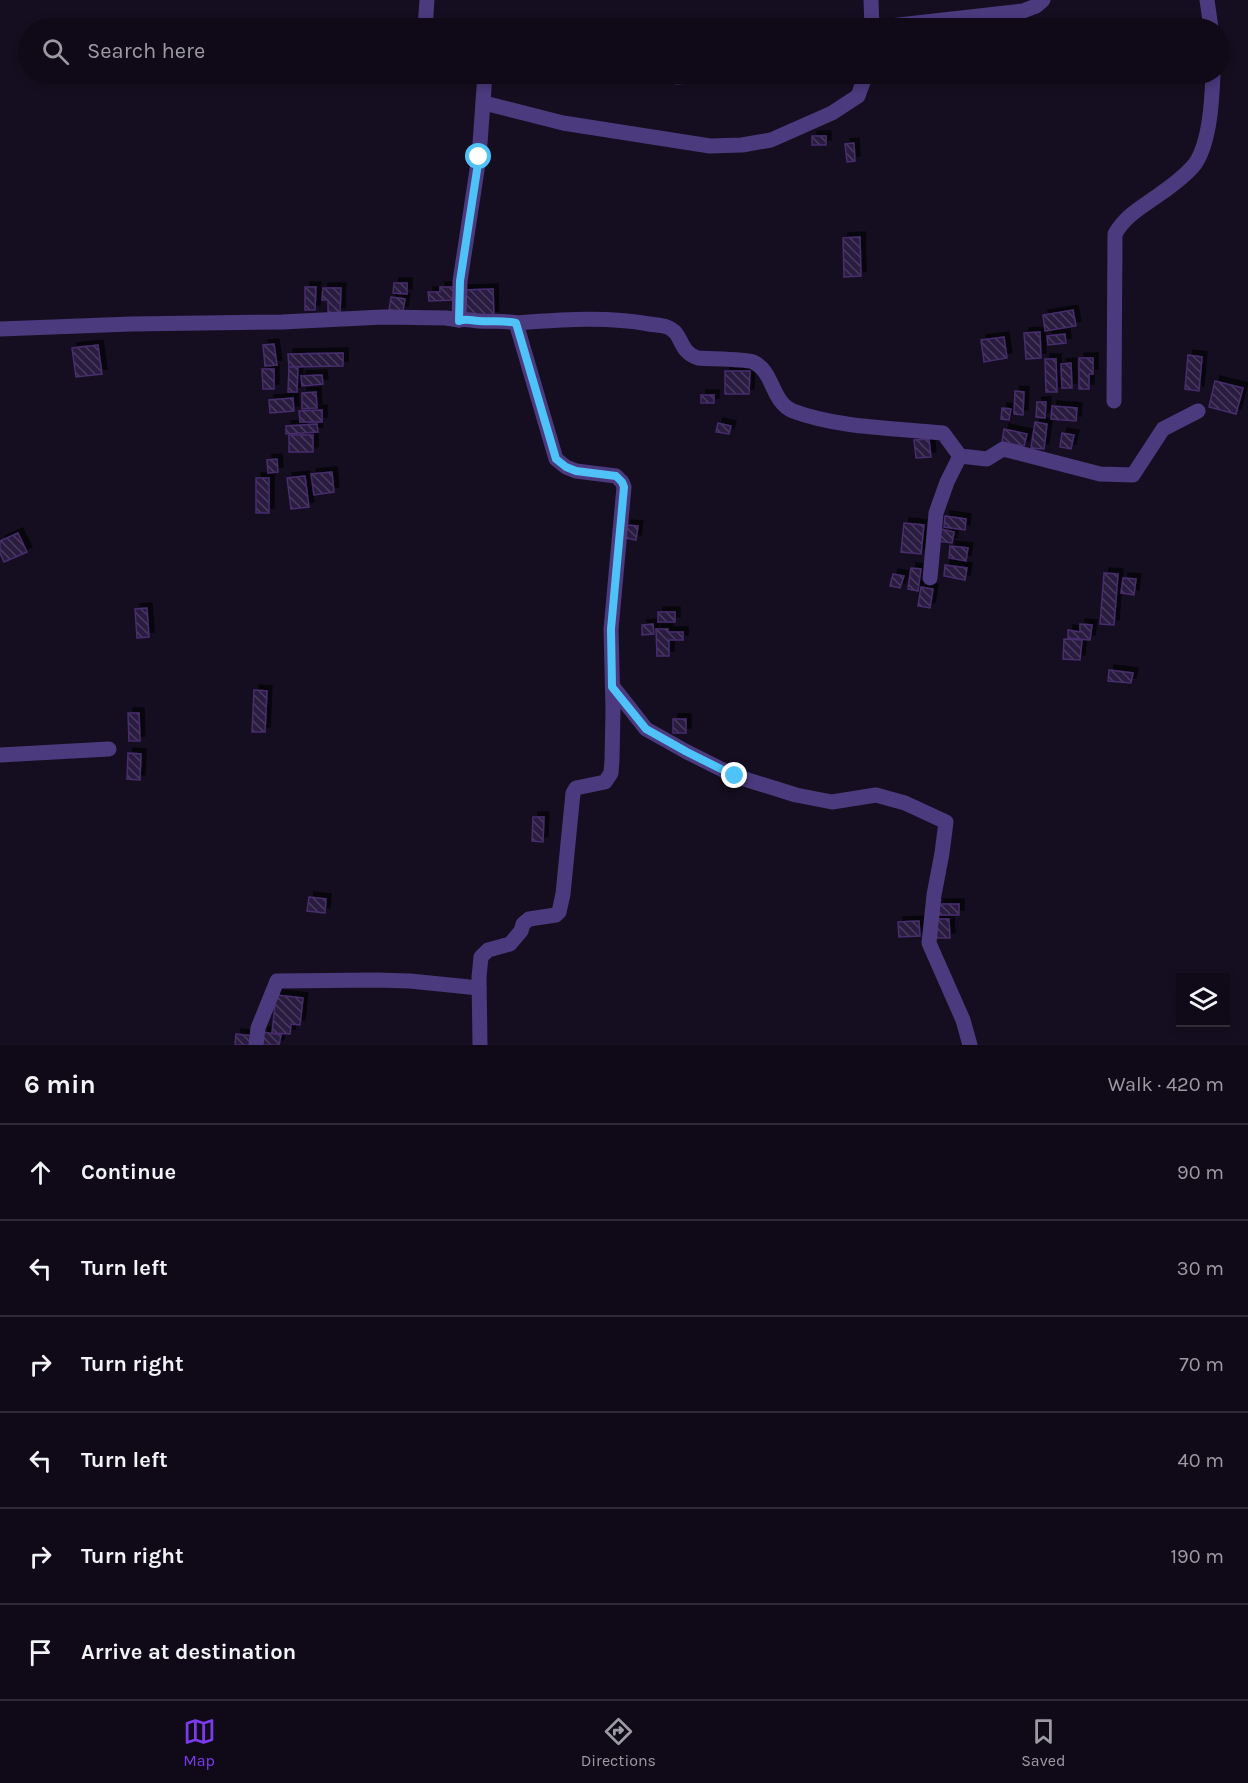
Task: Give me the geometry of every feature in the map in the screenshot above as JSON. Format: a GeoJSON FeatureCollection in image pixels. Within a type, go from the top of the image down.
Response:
{"type":"FeatureCollection","features":[{"type":"Feature","properties":{"kind":"street"},"geometry":{"type":"LineString","coordinates":[[426,18],[427,0]]}},
{"type":"Feature","properties":{"kind":"street"},"geometry":{"type":"LineString","coordinates":[[871,0],[872,18]]}},
{"type":"Feature","properties":{"kind":"street"},"geometry":{"type":"LineString","coordinates":[[961,18],[1023,11],[1036,6],[1043,0]]}},
{"type":"Feature","properties":{"kind":"street"},"geometry":{"type":"LineString","coordinates":[[1208,0],[1210,18]]}},
{"type":"Feature","properties":{"kind":"street"},"geometry":{"type":"LineString","coordinates":[[459,321],[460,281],[479,157],[485,84]]}},
{"type":"Feature","properties":{"kind":"street"},"geometry":{"type":"LineString","coordinates":[[484,103],[563,123],[710,146],[742,145],[771,140],[832,113],[858,96],[862,84]]}},
{"type":"Feature","properties":{"kind":"street"},"geometry":{"type":"LineString","coordinates":[[1114,400],[1115,234],[1122,222],[1166,190],[1194,164],[1205,142],[1213,84]]}},
{"type":"Feature","properties":{"kind":"street"},"geometry":{"type":"LineString","coordinates":[[0,329],[282,322],[383,317],[446,318],[459,321],[465,319],[516,323],[588,319],[630,320],[667,327],[675,331],[685,351],[698,358],[753,362],[763,371],[779,400],[790,410],[828,422],[943,433],[960,456],[987,459],[1003,449],[1100,474],[1133,475],[1163,429],[1198,411]]}},
{"type":"Feature","properties":{"kind":"street"},"geometry":{"type":"LineString","coordinates":[[480,1045],[480,962],[484,953],[510,944],[529,919],[556,915],[559,912],[562,907],[573,793],[580,787],[605,782],[610,773],[612,760],[611,629],[624,487],[616,476],[576,471],[556,459],[516,323]]}},
{"type":"Feature","properties":{"kind":"street"},"geometry":{"type":"LineString","coordinates":[[930,578],[936,513],[947,482],[960,456]]}},
{"type":"Feature","properties":{"kind":"street"},"geometry":{"type":"LineString","coordinates":[[612,687],[646,729],[735,776],[796,795],[832,802],[876,795],[905,802],[946,822],[929,943],[963,1020],[970,1045]]}},
{"type":"Feature","properties":{"kind":"street"},"geometry":{"type":"LineString","coordinates":[[0,755],[109,749]]}},
{"type":"Feature","properties":{"kind":"street"},"geometry":{"type":"LineString","coordinates":[[256,1045],[258,1028],[277,981],[388,980],[479,988]]}},
{"type":"Feature","properties":{"kind":"building"},"geometry":{"type":"Polygon","coordinates":[[[812,136],[826,136],[826,145],[812,145],[812,136]]]}},
{"type":"Feature","properties":{"kind":"building"},"geometry":{"type":"Polygon","coordinates":[[[854,143],[855,161],[847,162],[845,144],[854,143]]]}},
{"type":"Feature","properties":{"kind":"building"},"geometry":{"type":"Polygon","coordinates":[[[860,237],[861,276],[844,277],[843,238],[860,237]]]}},
{"type":"Feature","properties":{"kind":"building"},"geometry":{"type":"Polygon","coordinates":[[[394,283],[407,283],[407,294],[393,293],[394,283]]]}},
{"type":"Feature","properties":{"kind":"building"},"geometry":{"type":"Polygon","coordinates":[[[305,287],[316,287],[315,310],[305,310],[305,287]]]}},
{"type":"Feature","properties":{"kind":"building"},"geometry":{"type":"Polygon","coordinates":[[[440,287],[455,287],[455,300],[429,301],[428,292],[440,292],[440,287]]]}},
{"type":"Feature","properties":{"kind":"building"},"geometry":{"type":"Polygon","coordinates":[[[323,288],[341,288],[340,313],[328,312],[328,300],[322,300],[323,288]]]}},
{"type":"Feature","properties":{"kind":"building"},"geometry":{"type":"Polygon","coordinates":[[[493,289],[494,316],[465,318],[463,290],[493,289]]]}},
{"type":"Feature","properties":{"kind":"building"},"geometry":{"type":"Polygon","coordinates":[[[391,297],[405,299],[403,311],[389,310],[391,297]]]}},
{"type":"Feature","properties":{"kind":"building"},"geometry":{"type":"Polygon","coordinates":[[[1073,310],[1076,326],[1045,331],[1043,315],[1073,310]]]}},
{"type":"Feature","properties":{"kind":"building"},"geometry":{"type":"Polygon","coordinates":[[[1040,332],[1041,358],[1026,359],[1024,333],[1040,332]]]}},
{"type":"Feature","properties":{"kind":"building"},"geometry":{"type":"Polygon","coordinates":[[[1065,334],[1066,343],[1048,345],[1047,336],[1065,334]]]}},
{"type":"Feature","properties":{"kind":"building"},"geometry":{"type":"Polygon","coordinates":[[[1004,337],[1007,358],[984,362],[981,340],[1004,337]]]}},
{"type":"Feature","properties":{"kind":"building"},"geometry":{"type":"Polygon","coordinates":[[[274,344],[277,365],[265,366],[263,345],[274,344]]]}},
{"type":"Feature","properties":{"kind":"building"},"geometry":{"type":"Polygon","coordinates":[[[98,345],[102,374],[76,377],[72,348],[98,345]]]}},
{"type":"Feature","properties":{"kind":"building"},"geometry":{"type":"Polygon","coordinates":[[[343,353],[343,366],[289,367],[288,354],[343,353]]]}},
{"type":"Feature","properties":{"kind":"building"},"geometry":{"type":"Polygon","coordinates":[[[1188,355],[1202,357],[1199,391],[1185,389],[1188,355]]]}},
{"type":"Feature","properties":{"kind":"building"},"geometry":{"type":"Polygon","coordinates":[[[1079,358],[1093,358],[1093,374],[1089,374],[1089,389],[1079,389],[1079,358]]]}},
{"type":"Feature","properties":{"kind":"building"},"geometry":{"type":"Polygon","coordinates":[[[1045,359],[1056,359],[1057,392],[1046,392],[1045,359]]]}},
{"type":"Feature","properties":{"kind":"building"},"geometry":{"type":"Polygon","coordinates":[[[1071,363],[1072,388],[1062,388],[1061,364],[1071,363]]]}},
{"type":"Feature","properties":{"kind":"building"},"geometry":{"type":"Polygon","coordinates":[[[289,367],[298,367],[297,392],[288,392],[289,367]]]}},
{"type":"Feature","properties":{"kind":"building"},"geometry":{"type":"Polygon","coordinates":[[[262,369],[274,369],[274,389],[263,389],[262,369]]]}},
{"type":"Feature","properties":{"kind":"building"},"geometry":{"type":"Polygon","coordinates":[[[725,371],[750,371],[749,394],[725,394],[725,371]]]}},
{"type":"Feature","properties":{"kind":"building"},"geometry":{"type":"Polygon","coordinates":[[[322,375],[323,384],[302,386],[301,376],[322,375]]]}},
{"type":"Feature","properties":{"kind":"building"},"geometry":{"type":"Polygon","coordinates":[[[1215,381],[1243,388],[1236,414],[1209,407],[1215,381]]]}},
{"type":"Feature","properties":{"kind":"building"},"geometry":{"type":"Polygon","coordinates":[[[1015,391],[1024,392],[1023,415],[1014,414],[1015,391]]]}},
{"type":"Feature","properties":{"kind":"building"},"geometry":{"type":"Polygon","coordinates":[[[316,392],[317,408],[302,409],[302,393],[316,392]]]}},
{"type":"Feature","properties":{"kind":"building"},"geometry":{"type":"Polygon","coordinates":[[[701,395],[714,395],[714,403],[701,403],[701,395]]]}},
{"type":"Feature","properties":{"kind":"building"},"geometry":{"type":"Polygon","coordinates":[[[293,398],[294,411],[270,413],[269,400],[293,398]]]}},
{"type":"Feature","properties":{"kind":"building"},"geometry":{"type":"Polygon","coordinates":[[[1037,402],[1046,402],[1045,418],[1036,417],[1037,402]]]}},
{"type":"Feature","properties":{"kind":"building"},"geometry":{"type":"Polygon","coordinates":[[[1052,406],[1077,408],[1076,421],[1051,419],[1052,406]]]}},
{"type":"Feature","properties":{"kind":"building"},"geometry":{"type":"Polygon","coordinates":[[[1002,408],[1011,409],[1009,420],[1001,419],[1002,408]]]}},
{"type":"Feature","properties":{"kind":"building"},"geometry":{"type":"Polygon","coordinates":[[[322,410],[322,422],[300,422],[299,411],[322,410]]]}},
{"type":"Feature","properties":{"kind":"building"},"geometry":{"type":"Polygon","coordinates":[[[1035,422],[1047,424],[1044,449],[1031,448],[1035,422]]]}},
{"type":"Feature","properties":{"kind":"building"},"geometry":{"type":"Polygon","coordinates":[[[718,423],[731,426],[729,434],[716,432],[718,423]]]}},
{"type":"Feature","properties":{"kind":"building"},"geometry":{"type":"Polygon","coordinates":[[[317,424],[318,432],[286,434],[286,426],[317,424]]]}},
{"type":"Feature","properties":{"kind":"building"},"geometry":{"type":"Polygon","coordinates":[[[1004,429],[1027,434],[1024,446],[1002,442],[1004,429]]]}},
{"type":"Feature","properties":{"kind":"building"},"geometry":{"type":"Polygon","coordinates":[[[1062,433],[1074,435],[1071,449],[1060,447],[1062,433]]]}},
{"type":"Feature","properties":{"kind":"building"},"geometry":{"type":"Polygon","coordinates":[[[289,435],[313,435],[313,452],[289,452],[289,435]]]}},
{"type":"Feature","properties":{"kind":"building"},"geometry":{"type":"Polygon","coordinates":[[[929,439],[931,457],[916,458],[914,440],[929,439]]]}},
{"type":"Feature","properties":{"kind":"building"},"geometry":{"type":"Polygon","coordinates":[[[277,459],[278,472],[268,473],[267,460],[277,459]]]}},
{"type":"Feature","properties":{"kind":"building"},"geometry":{"type":"Polygon","coordinates":[[[332,472],[334,492],[314,495],[311,474],[332,472]]]}},
{"type":"Feature","properties":{"kind":"building"},"geometry":{"type":"Polygon","coordinates":[[[305,476],[309,507],[291,509],[287,478],[305,476]]]}},
{"type":"Feature","properties":{"kind":"building"},"geometry":{"type":"Polygon","coordinates":[[[256,478],[269,478],[269,513],[256,513],[256,478]]]}},
{"type":"Feature","properties":{"kind":"building"},"geometry":{"type":"Polygon","coordinates":[[[945,516],[966,519],[965,530],[944,527],[945,516]]]}},
{"type":"Feature","properties":{"kind":"building"},"geometry":{"type":"Polygon","coordinates":[[[904,523],[924,525],[921,554],[901,552],[904,523]]]}},
{"type":"Feature","properties":{"kind":"building"},"geometry":{"type":"Polygon","coordinates":[[[626,525],[638,526],[636,540],[625,538],[626,525]]]}},
{"type":"Feature","properties":{"kind":"building"},"geometry":{"type":"Polygon","coordinates":[[[941,529],[954,532],[952,543],[939,541],[941,529]]]}},
{"type":"Feature","properties":{"kind":"building"},"geometry":{"type":"Polygon","coordinates":[[[18,533],[27,552],[4,562],[0,553],[0,541],[18,533]]]}},
{"type":"Feature","properties":{"kind":"building"},"geometry":{"type":"Polygon","coordinates":[[[950,546],[968,548],[966,561],[949,558],[950,546]]]}},
{"type":"Feature","properties":{"kind":"building"},"geometry":{"type":"Polygon","coordinates":[[[945,565],[967,568],[965,580],[944,576],[945,565]]]}},
{"type":"Feature","properties":{"kind":"building"},"geometry":{"type":"Polygon","coordinates":[[[911,568],[921,569],[918,591],[908,589],[911,568]]]}},
{"type":"Feature","properties":{"kind":"building"},"geometry":{"type":"Polygon","coordinates":[[[1104,573],[1118,574],[1114,625],[1100,624],[1104,573]]]}},
{"type":"Feature","properties":{"kind":"building"},"geometry":{"type":"Polygon","coordinates":[[[893,574],[904,576],[900,588],[890,586],[893,574]]]}},
{"type":"Feature","properties":{"kind":"building"},"geometry":{"type":"Polygon","coordinates":[[[1123,578],[1136,579],[1134,595],[1121,593],[1123,578]]]}},
{"type":"Feature","properties":{"kind":"building"},"geometry":{"type":"Polygon","coordinates":[[[921,587],[933,589],[930,608],[918,606],[921,587]]]}},
{"type":"Feature","properties":{"kind":"building"},"geometry":{"type":"Polygon","coordinates":[[[147,608],[149,637],[137,638],[135,609],[147,608]]]}},
{"type":"Feature","properties":{"kind":"building"},"geometry":{"type":"Polygon","coordinates":[[[658,612],[675,612],[675,622],[658,622],[658,612]]]}},
{"type":"Feature","properties":{"kind":"building"},"geometry":{"type":"Polygon","coordinates":[[[653,624],[654,634],[642,635],[642,625],[653,624]]]}},
{"type":"Feature","properties":{"kind":"building"},"geometry":{"type":"Polygon","coordinates":[[[1080,624],[1092,625],[1090,640],[1068,638],[1068,630],[1080,632],[1080,624]]]}},
{"type":"Feature","properties":{"kind":"building"},"geometry":{"type":"Polygon","coordinates":[[[656,629],[683,632],[683,640],[669,640],[669,656],[657,656],[656,629]]]}},
{"type":"Feature","properties":{"kind":"building"},"geometry":{"type":"Polygon","coordinates":[[[1064,639],[1082,640],[1080,660],[1063,659],[1064,639]]]}},
{"type":"Feature","properties":{"kind":"building"},"geometry":{"type":"Polygon","coordinates":[[[1109,670],[1133,673],[1131,683],[1108,681],[1109,670]]]}},
{"type":"Feature","properties":{"kind":"building"},"geometry":{"type":"Polygon","coordinates":[[[254,690],[267,691],[265,732],[252,732],[254,690]]]}},
{"type":"Feature","properties":{"kind":"building"},"geometry":{"type":"Polygon","coordinates":[[[128,713],[139,713],[140,741],[129,741],[128,713]]]}},
{"type":"Feature","properties":{"kind":"building"},"geometry":{"type":"Polygon","coordinates":[[[673,719],[686,719],[686,733],[673,733],[673,719]]]}},
{"type":"Feature","properties":{"kind":"building"},"geometry":{"type":"Polygon","coordinates":[[[128,753],[141,754],[140,780],[127,779],[128,753]]]}},
{"type":"Feature","properties":{"kind":"building"},"geometry":{"type":"Polygon","coordinates":[[[533,817],[544,817],[543,842],[532,841],[533,817]]]}},
{"type":"Feature","properties":{"kind":"building"},"geometry":{"type":"Polygon","coordinates":[[[309,897],[326,899],[325,913],[307,911],[309,897]]]}},
{"type":"Feature","properties":{"kind":"building"},"geometry":{"type":"Polygon","coordinates":[[[939,904],[959,904],[959,915],[939,915],[939,904]]]}},
{"type":"Feature","properties":{"kind":"building"},"geometry":{"type":"Polygon","coordinates":[[[935,919],[949,919],[950,938],[935,938],[935,919]]]}},
{"type":"Feature","properties":{"kind":"building"},"geometry":{"type":"Polygon","coordinates":[[[919,921],[920,936],[899,937],[898,922],[919,921]]]}},
{"type":"Feature","properties":{"kind":"building"},"geometry":{"type":"Polygon","coordinates":[[[276,995],[303,998],[300,1025],[291,1024],[290,1034],[272,1033],[276,995]]]}},
{"type":"Feature","properties":{"kind":"building"},"geometry":{"type":"Polygon","coordinates":[[[263,1032],[281,1035],[279,1045],[261,1045],[263,1032]]]}},
{"type":"Feature","properties":{"kind":"building"},"geometry":{"type":"Polygon","coordinates":[[[236,1034],[254,1036],[253,1045],[235,1045],[236,1034]]]}},
{"type":"Feature","properties":{"kind":"route"},"geometry":{"type":"LineString","coordinates":[[479,157],[460,281],[459,321],[465,319],[516,323],[556,459],[576,471],[616,476],[622,482],[624,487],[611,629],[612,687],[646,729],[735,776]]}}]}
